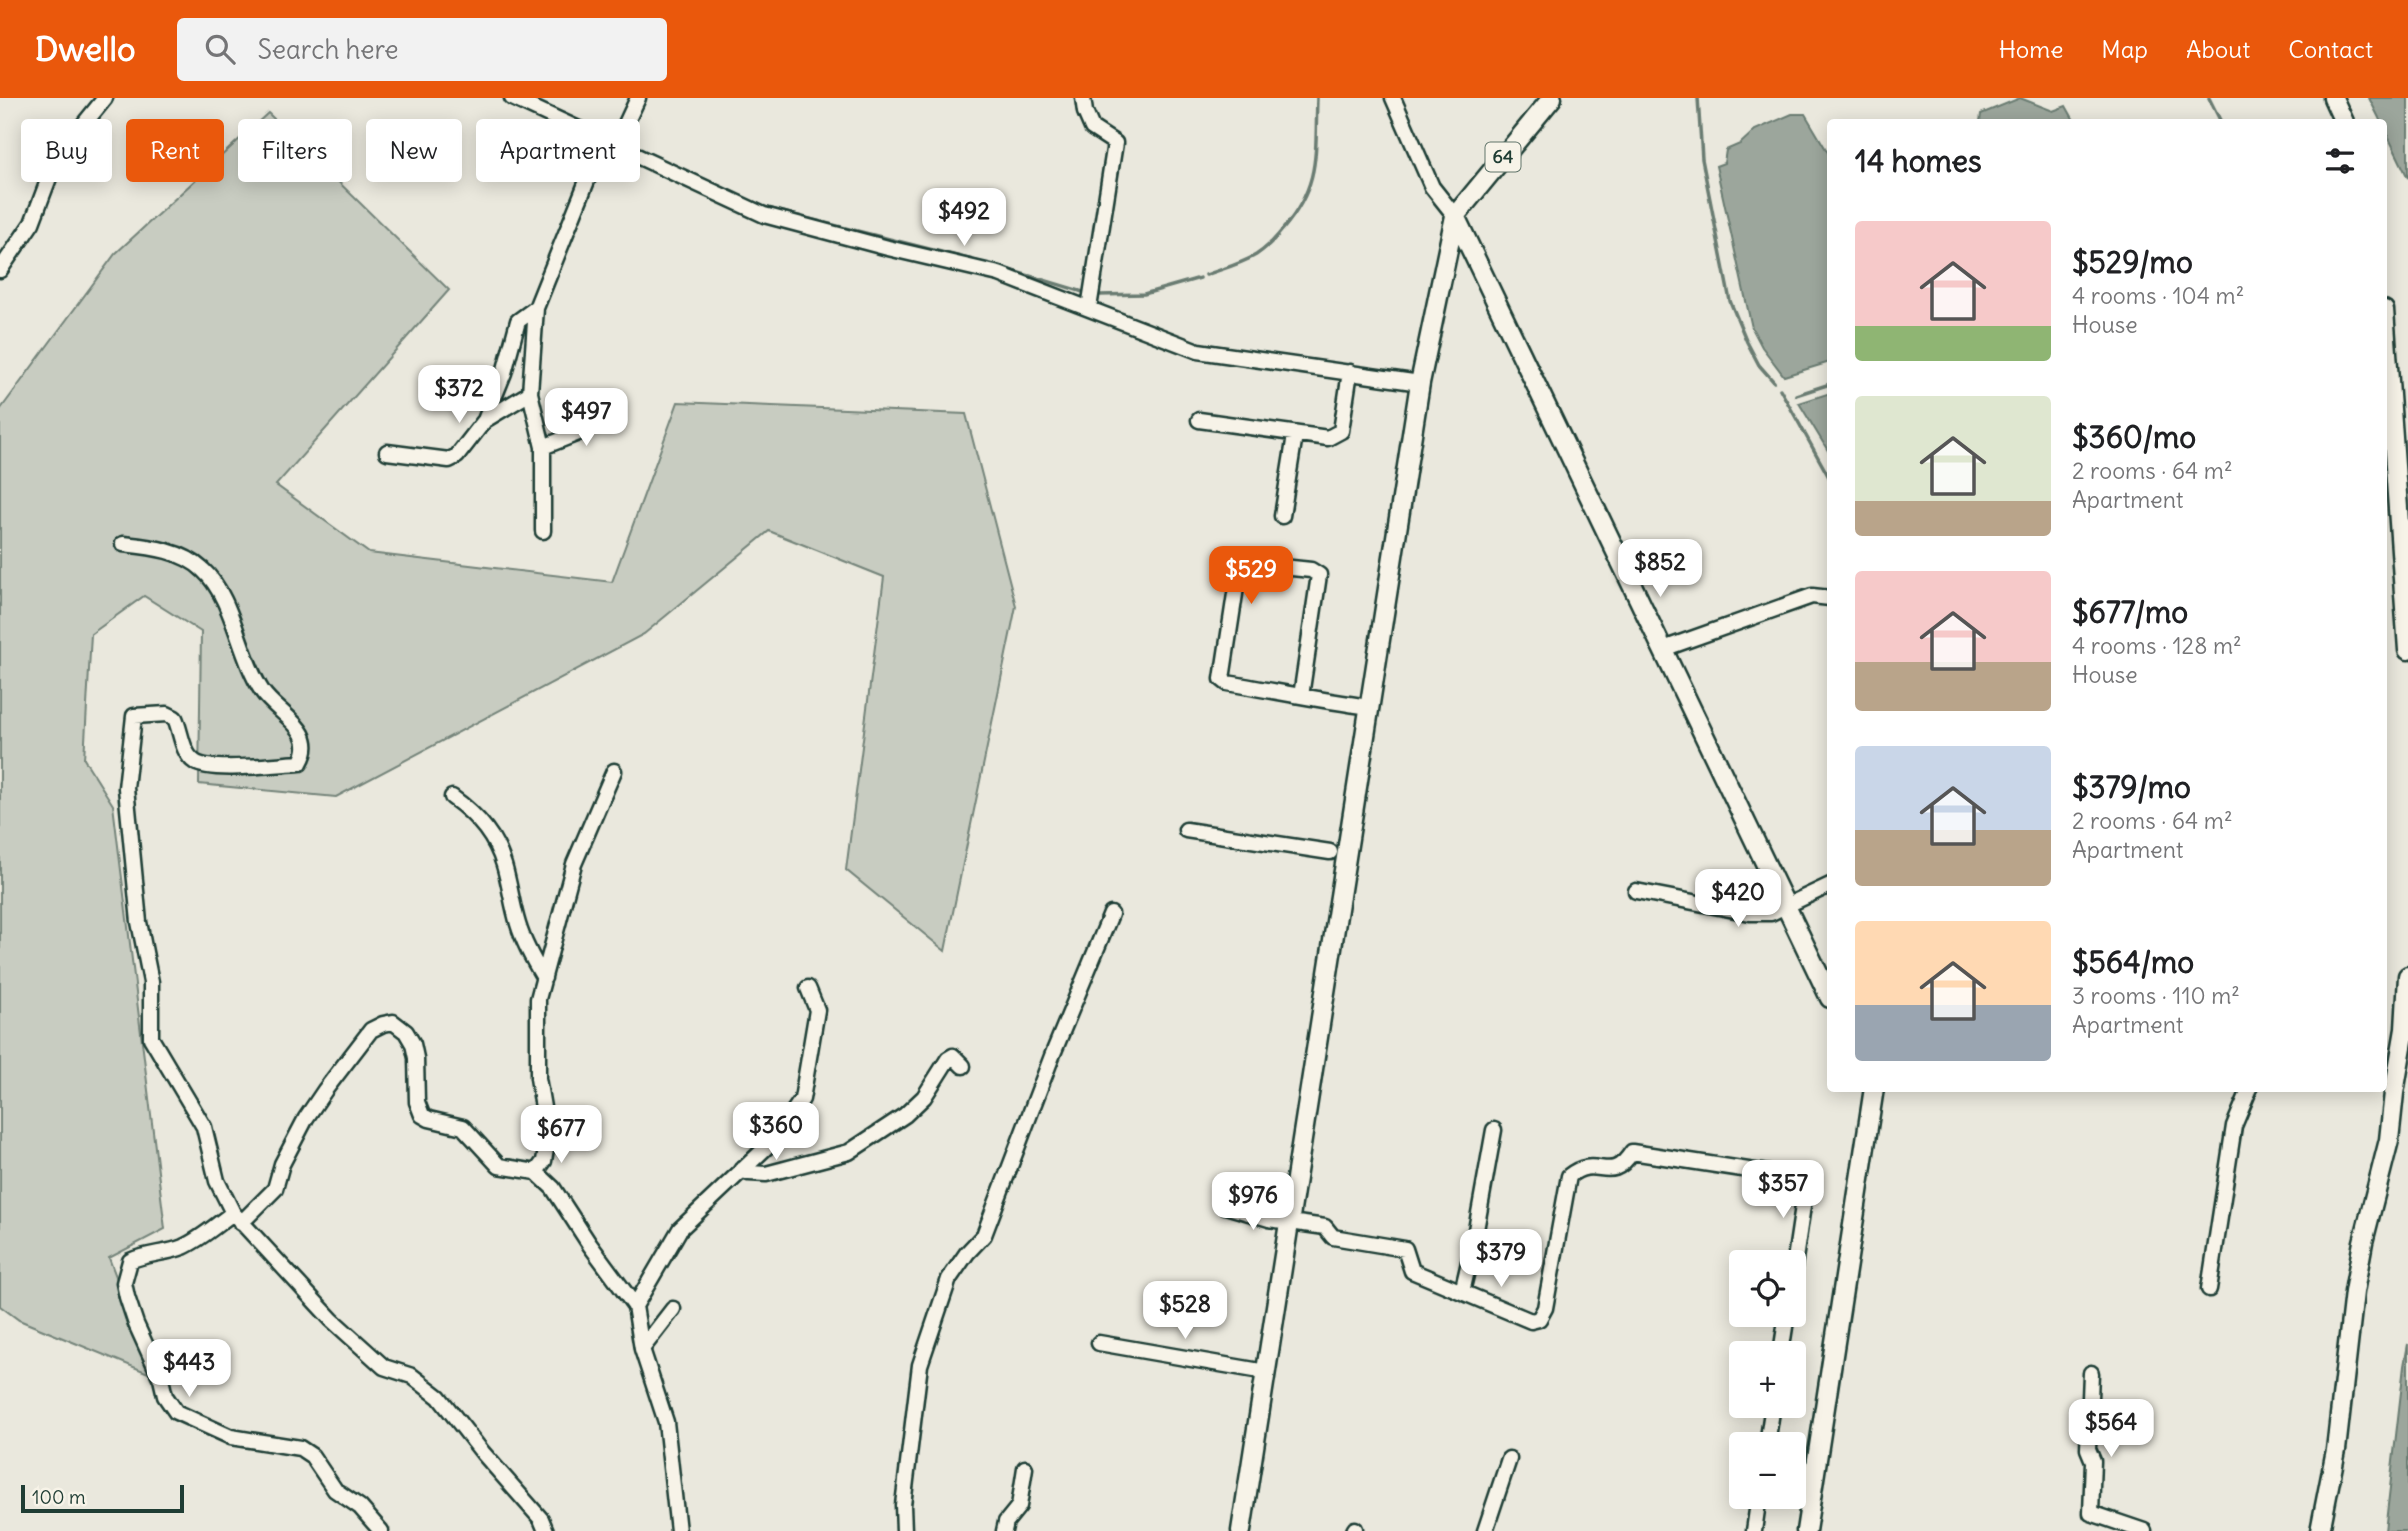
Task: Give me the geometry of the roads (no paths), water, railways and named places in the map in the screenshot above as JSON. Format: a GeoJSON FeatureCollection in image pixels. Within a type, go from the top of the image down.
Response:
{"type":"FeatureCollection","features":[{"type":"Feature","properties":{"kind":"main road","name":"64"},"geometry":{"type":"LineString","coordinates":[[1455,216],[1552,98]]}},
{"type":"Feature","properties":{"kind":"main road"},"geometry":{"type":"LineString","coordinates":[[2333,98],[2343,119]]}},
{"type":"Feature","properties":{"kind":"main road"},"geometry":{"type":"LineString","coordinates":[[1241,1531],[1420,383],[1455,216]]}},
{"type":"Feature","properties":{"kind":"main road"},"geometry":{"type":"LineString","coordinates":[[1455,216],[1827,992]]}},
{"type":"Feature","properties":{"kind":"main road"},"geometry":{"type":"LineString","coordinates":[[2387,352],[2408,650]]}},
{"type":"Feature","properties":{"kind":"main road"},"geometry":{"type":"LineString","coordinates":[[2320,1531],[2336,1450],[2358,1267],[2389,1140],[2387,1091],[2405,1029],[2408,976]]}},
{"type":"Feature","properties":{"kind":"main road"},"geometry":{"type":"LineString","coordinates":[[1806,1531],[1877,1092]]}},
{"type":"Feature","properties":{"kind":"street"},"geometry":{"type":"LineString","coordinates":[[0,270],[32,223],[62,151],[105,98]]}},
{"type":"Feature","properties":{"kind":"street"},"geometry":{"type":"LineString","coordinates":[[512,98],[556,119]]}},
{"type":"Feature","properties":{"kind":"street"},"geometry":{"type":"LineString","coordinates":[[625,119],[638,98]]}},
{"type":"Feature","properties":{"kind":"street"},"geometry":{"type":"LineString","coordinates":[[1083,98],[1085,112],[1092,128],[1115,143],[1089,308]]}},
{"type":"Feature","properties":{"kind":"street"},"geometry":{"type":"LineString","coordinates":[[1393,98],[1432,187],[1455,216]]}},
{"type":"Feature","properties":{"kind":"street"},"geometry":{"type":"LineString","coordinates":[[640,158],[764,215],[999,274],[1198,351],[1420,383]]}},
{"type":"Feature","properties":{"kind":"street"},"geometry":{"type":"LineString","coordinates":[[543,531],[543,447],[530,393],[536,308],[592,182]]}},
{"type":"Feature","properties":{"kind":"street"},"geometry":{"type":"LineString","coordinates":[[387,452],[449,460],[457,456],[485,420],[504,373],[518,321],[536,308]]}},
{"type":"Feature","properties":{"kind":"street"},"geometry":{"type":"LineString","coordinates":[[1199,420],[1328,438],[1341,431],[1350,372]]}},
{"type":"Feature","properties":{"kind":"street"},"geometry":{"type":"LineString","coordinates":[[485,420],[530,393]]}},
{"type":"Feature","properties":{"kind":"street"},"geometry":{"type":"LineString","coordinates":[[543,447],[581,432],[606,411]]}},
{"type":"Feature","properties":{"kind":"street"},"geometry":{"type":"LineString","coordinates":[[1282,516],[1295,435]]}},
{"type":"Feature","properties":{"kind":"street"},"geometry":{"type":"LineString","coordinates":[[123,544],[160,548],[203,570],[219,592],[249,668],[262,692],[302,732],[306,741],[305,754],[300,763],[220,767],[195,762],[188,753],[175,718],[167,714],[134,716],[126,788],[139,922],[151,982],[151,1038],[204,1127],[217,1181],[237,1218],[332,1320],[384,1367],[412,1376],[439,1397],[541,1520],[546,1531]]}},
{"type":"Feature","properties":{"kind":"street"},"geometry":{"type":"LineString","coordinates":[[1301,696],[1319,575],[1311,570],[1244,563],[1239,568],[1222,679],[1227,683],[1301,696],[1370,707]]}},
{"type":"Feature","properties":{"kind":"street"},"geometry":{"type":"LineString","coordinates":[[1663,649],[1812,596],[1827,598]]}},
{"type":"Feature","properties":{"kind":"street"},"geometry":{"type":"LineString","coordinates":[[536,1172],[544,1161],[548,1137],[538,1078],[538,999],[574,864],[614,771]]}},
{"type":"Feature","properties":{"kind":"street"},"geometry":{"type":"LineString","coordinates":[[452,797],[478,817],[496,845],[504,863],[517,921],[527,950],[544,978]]}},
{"type":"Feature","properties":{"kind":"street"},"geometry":{"type":"LineString","coordinates":[[1186,830],[1330,852]]}},
{"type":"Feature","properties":{"kind":"street"},"geometry":{"type":"LineString","coordinates":[[1636,891],[1750,913],[1771,913],[1827,887]]}},
{"type":"Feature","properties":{"kind":"street"},"geometry":{"type":"LineString","coordinates":[[904,1531],[903,1505],[920,1365],[934,1321],[949,1279],[984,1235],[1052,1056],[1111,914]]}},
{"type":"Feature","properties":{"kind":"street"},"geometry":{"type":"LineString","coordinates":[[635,1306],[680,1229],[774,1140],[802,1099],[817,1010],[808,988]]}},
{"type":"Feature","properties":{"kind":"street"},"geometry":{"type":"LineString","coordinates":[[381,1531],[360,1507],[335,1490],[312,1456],[306,1452],[284,1444],[231,1437],[176,1412],[165,1396],[161,1378],[136,1324],[124,1283],[130,1261],[141,1255],[181,1248],[237,1218],[275,1189],[282,1164],[306,1118],[325,1090],[371,1030],[393,1022],[406,1032],[413,1044],[417,1102],[422,1115],[463,1127],[499,1166],[536,1172],[553,1188],[590,1245],[635,1306],[642,1349],[666,1422],[678,1531]]}},
{"type":"Feature","properties":{"kind":"street"},"geometry":{"type":"LineString","coordinates":[[741,1170],[766,1174],[849,1152],[905,1115],[924,1097],[948,1059],[953,1056],[963,1066]]}},
{"type":"Feature","properties":{"kind":"street"},"geometry":{"type":"LineString","coordinates":[[2209,1289],[2234,1126],[2248,1092]]}},
{"type":"Feature","properties":{"kind":"street"},"geometry":{"type":"LineString","coordinates":[[1462,1292],[1494,1130]]}},
{"type":"Feature","properties":{"kind":"street"},"geometry":{"type":"LineString","coordinates":[[1225,1206],[1269,1219],[1325,1227],[1333,1237],[1405,1249],[1412,1271],[1531,1321],[1539,1319],[1545,1308],[1569,1176],[1578,1169],[1589,1166],[1613,1170],[1624,1165],[1632,1152],[1807,1180],[1796,1250]]}},
{"type":"Feature","properties":{"kind":"street"},"geometry":{"type":"LineString","coordinates":[[642,1349],[673,1309]]}},
{"type":"Feature","properties":{"kind":"street"},"geometry":{"type":"LineString","coordinates":[[1099,1343],[1266,1372]]}},
{"type":"Feature","properties":{"kind":"street"},"geometry":{"type":"LineString","coordinates":[[2091,1373],[2088,1449],[2094,1461],[2091,1513],[2144,1531]]}},
{"type":"Feature","properties":{"kind":"street"},"geometry":{"type":"LineString","coordinates":[[1485,1531],[1509,1459]]}},
{"type":"Feature","properties":{"kind":"street"},"geometry":{"type":"LineString","coordinates":[[1004,1531],[1006,1522],[1019,1506],[1024,1468]]}},
{"type":"Feature","properties":{"kind":"street"},"geometry":{"type":"LineString","coordinates":[[1754,1531],[1757,1509]]}},
{"type":"Feature","properties":{"kind":"waterway"},"geometry":{"type":"LineString","coordinates":[[1206,275],[1260,252],[1274,240],[1295,213],[1304,198],[1314,168],[1317,98]]}},
{"type":"Feature","properties":{"kind":"waterway"},"geometry":{"type":"LineString","coordinates":[[1698,98],[1702,159],[1730,301],[1759,365],[1774,382]]}},
{"type":"Feature","properties":{"kind":"waterway"},"geometry":{"type":"LineString","coordinates":[[2209,98],[2220,119]]}},
{"type":"Feature","properties":{"kind":"waterway"},"geometry":{"type":"LineString","coordinates":[[760,206],[962,257],[1083,292]]}},
{"type":"Feature","properties":{"kind":"waterway"},"geometry":{"type":"LineString","coordinates":[[1099,295],[1144,294],[1200,278]]}},
{"type":"Feature","properties":{"kind":"waterway"},"geometry":{"type":"LineString","coordinates":[[1796,395],[1827,385]]}},
{"type":"Feature","properties":{"kind":"waterway"},"geometry":{"type":"LineString","coordinates":[[1780,389],[1827,474]]}}]}
